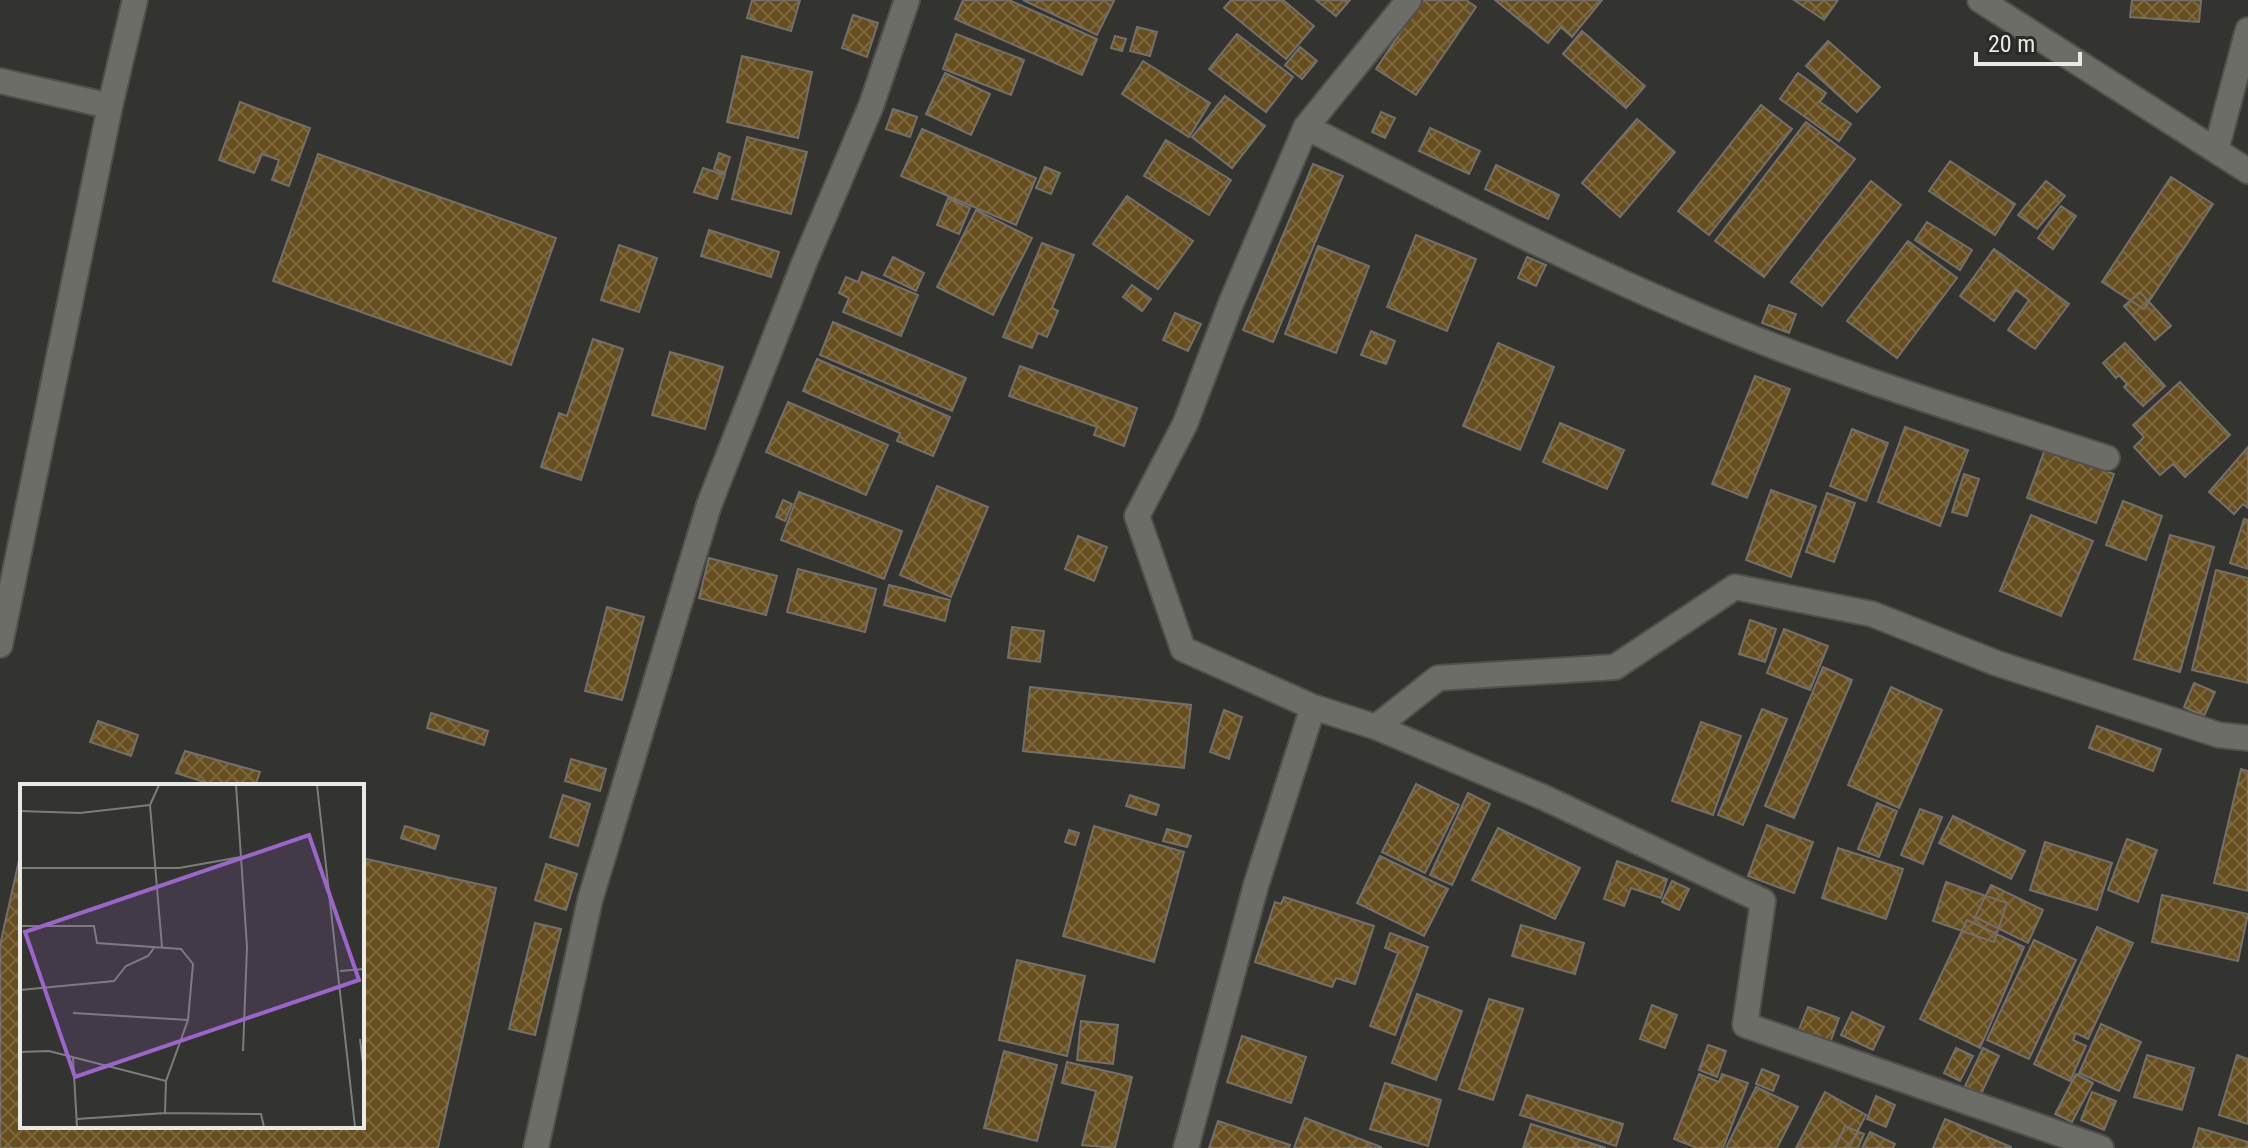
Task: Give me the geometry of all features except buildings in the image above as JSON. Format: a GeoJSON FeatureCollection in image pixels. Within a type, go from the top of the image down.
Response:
{"type":"FeatureCollection","features":[{"type":"Feature","properties":{"kind":"street"},"geometry":{"type":"LineString","coordinates":[[0,645],[110,106],[135,0]]}},
{"type":"Feature","properties":{"kind":"street"},"geometry":{"type":"LineString","coordinates":[[536,1148],[590,900],[709,505],[805,261],[871,106],[907,0]]}},
{"type":"Feature","properties":{"kind":"street"},"geometry":{"type":"LineString","coordinates":[[1409,0],[1306,127],[1185,424],[1137,516],[1183,649],[1313,707],[1376,727],[1545,798],[1763,901],[1745,1025],[2101,1148]]}},
{"type":"Feature","properties":{"kind":"street"},"geometry":{"type":"LineString","coordinates":[[1980,0],[2248,171]]}},
{"type":"Feature","properties":{"kind":"street"},"geometry":{"type":"LineString","coordinates":[[2216,150],[2248,30]]}},
{"type":"Feature","properties":{"kind":"street"},"geometry":{"type":"LineString","coordinates":[[0,81],[110,106]]}},
{"type":"Feature","properties":{"kind":"street"},"geometry":{"type":"LineString","coordinates":[[1306,127],[1499,226],[1712,322],[1841,371],[2107,458]]}},
{"type":"Feature","properties":{"kind":"street"},"geometry":{"type":"LineString","coordinates":[[1376,727],[1438,678],[1615,667],[1735,587],[1872,614],[1996,663],[2219,735],[2248,738]]}},
{"type":"Feature","properties":{"kind":"street"},"geometry":{"type":"LineString","coordinates":[[1186,1148],[1256,885],[1313,707]]}}]}
